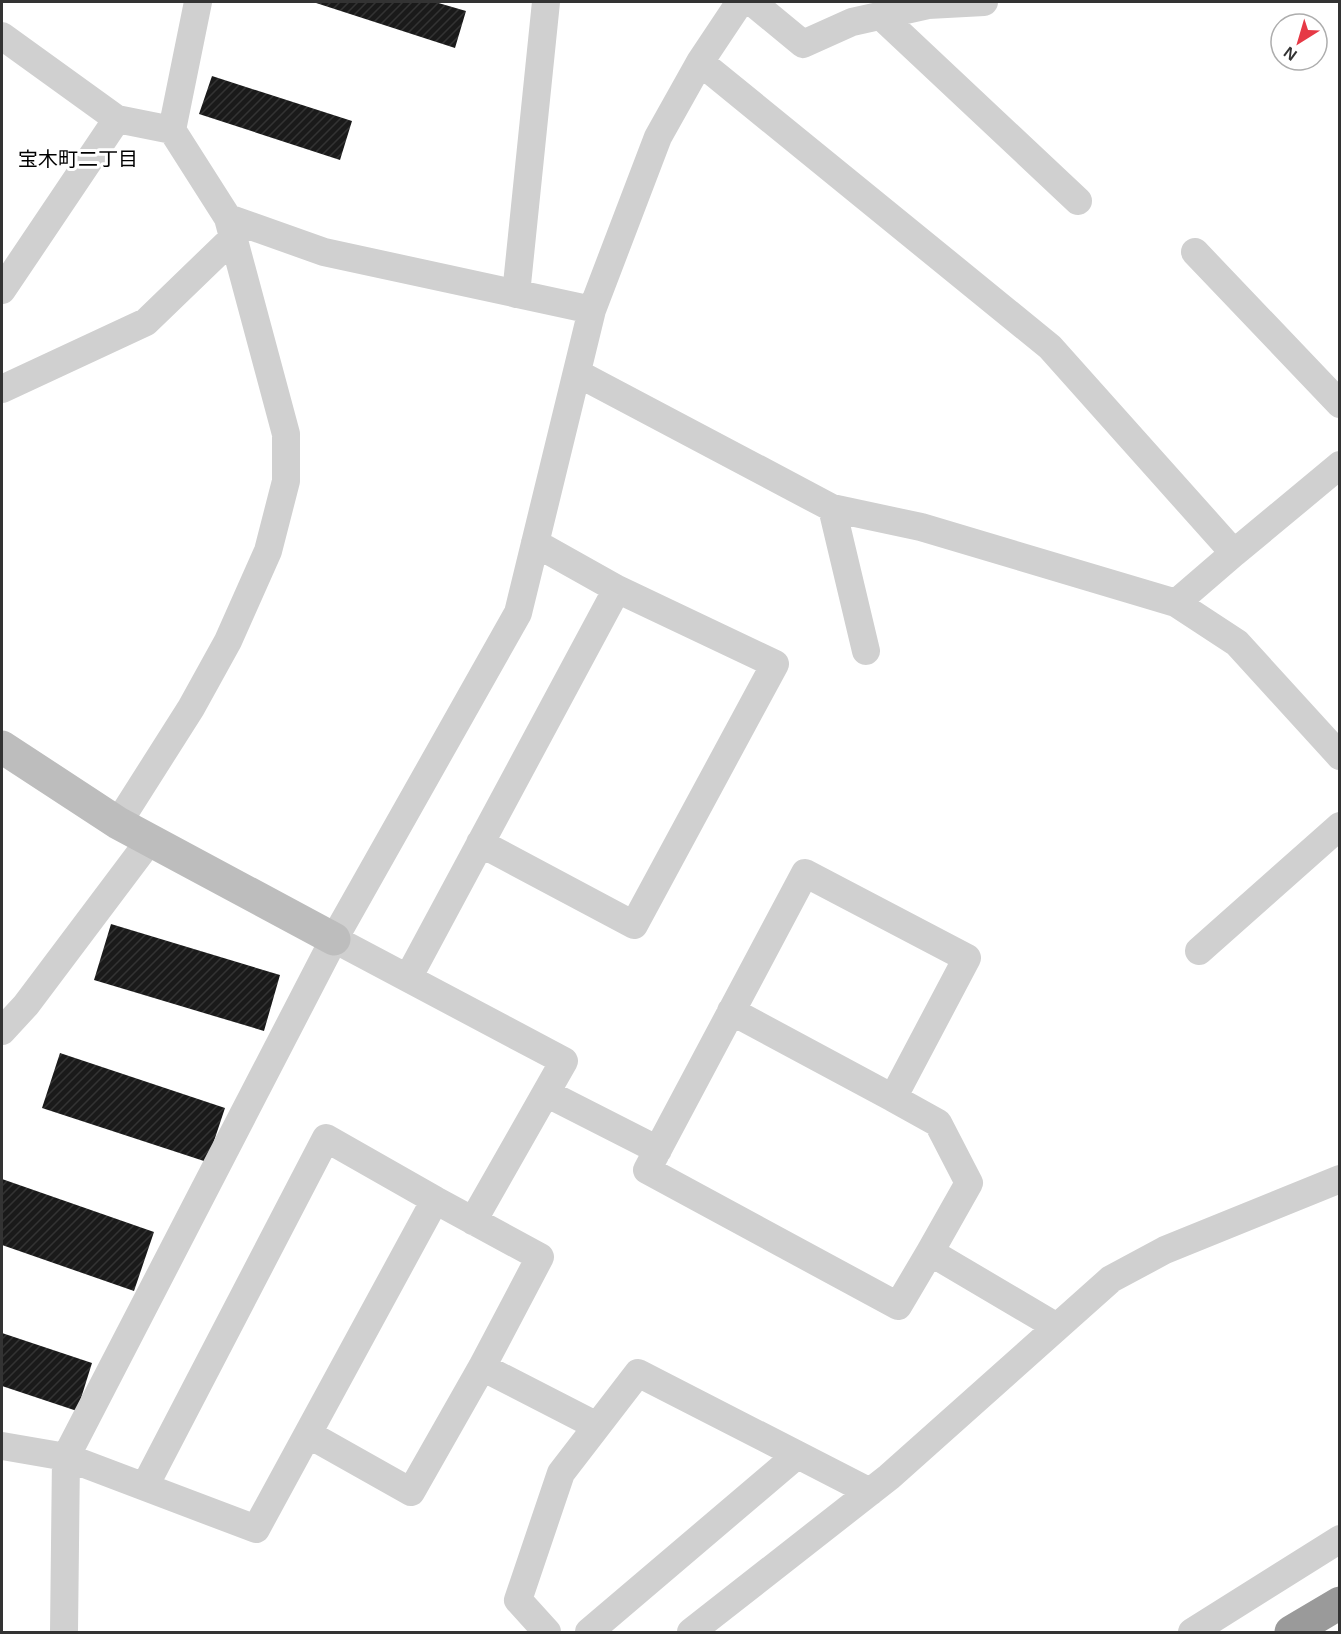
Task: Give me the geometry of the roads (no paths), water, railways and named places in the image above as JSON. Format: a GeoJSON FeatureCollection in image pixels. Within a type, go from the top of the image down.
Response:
{"type":"FeatureCollection","features":[{"type":"Feature","properties":{"kind":"highway"},"geometry":{"type":"LineString","coordinates":[[1291,1632],[1340,1603]]}},
{"type":"Feature","properties":{"kind":"street"},"geometry":{"type":"LineString","coordinates":[[118,823],[191,708],[228,641],[268,550],[286,481],[286,434],[231,227],[172,130],[198,2]]}},
{"type":"Feature","properties":{"kind":"street"},"geometry":{"type":"LineString","coordinates":[[516,294],[546,2]]}},
{"type":"Feature","properties":{"kind":"street"},"geometry":{"type":"LineString","coordinates":[[64,1632],[66,1457],[334,939],[518,613],[592,310],[658,137],[699,62],[740,2]]}},
{"type":"Feature","properties":{"kind":"street"},"geometry":{"type":"LineString","coordinates":[[752,2],[803,44],[852,22],[928,5],[984,2]]}},
{"type":"Feature","properties":{"kind":"street"},"geometry":{"type":"LineString","coordinates":[[881,16],[1078,201]]}},
{"type":"Feature","properties":{"kind":"street"},"geometry":{"type":"LineString","coordinates":[[2,36],[117,119],[172,130]]}},
{"type":"Feature","properties":{"kind":"street"},"geometry":{"type":"LineString","coordinates":[[699,62],[1050,347],[1234,553]]}},
{"type":"Feature","properties":{"kind":"street"},"geometry":{"type":"LineString","coordinates":[[2,290],[117,119]]}},
{"type":"Feature","properties":{"kind":"street"},"geometry":{"type":"LineString","coordinates":[[231,227],[324,252],[592,310]]}},
{"type":"Feature","properties":{"kind":"street"},"geometry":{"type":"LineString","coordinates":[[2,389],[146,322],[231,227]]}},
{"type":"Feature","properties":{"kind":"street"},"geometry":{"type":"LineString","coordinates":[[1196,252],[1340,404]]}},
{"type":"Feature","properties":{"kind":"street"},"geometry":{"type":"LineString","coordinates":[[577,373],[832,508],[921,527],[1176,603],[1237,643],[1340,756]]}},
{"type":"Feature","properties":{"kind":"street"},"geometry":{"type":"LineString","coordinates":[[1176,603],[1340,465]]}},
{"type":"Feature","properties":{"kind":"street"},"geometry":{"type":"LineString","coordinates":[[832,508],[866,651]]}},
{"type":"Feature","properties":{"kind":"street"},"geometry":{"type":"LineString","coordinates":[[480,843],[634,925],[775,664],[617,589],[535,543]]}},
{"type":"Feature","properties":{"kind":"street"},"geometry":{"type":"LineString","coordinates":[[408,978],[617,589]]}},
{"type":"Feature","properties":{"kind":"street"},"geometry":{"type":"LineString","coordinates":[[2,747],[118,823],[564,1061],[472,1221]]}},
{"type":"Feature","properties":{"kind":"street"},"geometry":{"type":"LineString","coordinates":[[1199,951],[1340,826]]}},
{"type":"Feature","properties":{"kind":"street"},"geometry":{"type":"LineString","coordinates":[[2,1031],[26,1005],[150,840]]}},
{"type":"Feature","properties":{"kind":"street"},"geometry":{"type":"LineString","coordinates":[[731,1011],[938,1123],[969,1183],[898,1306],[647,1170],[731,1011],[805,873],[968,958],[893,1098]]}},
{"type":"Feature","properties":{"kind":"street"},"geometry":{"type":"LineString","coordinates":[[546,1093],[658,1150]]}},
{"type":"Feature","properties":{"kind":"street"},"geometry":{"type":"LineString","coordinates":[[145,1486],[326,1138],[540,1257],[411,1492],[308,1434]]}},
{"type":"Feature","properties":{"kind":"street"},"geometry":{"type":"LineString","coordinates":[[691,1632],[870,1492],[1111,1279],[1165,1250],[1340,1179]]}},
{"type":"Feature","properties":{"kind":"street"},"geometry":{"type":"LineString","coordinates":[[2,1446],[66,1457],[256,1529],[435,1200]]}},
{"type":"Feature","properties":{"kind":"street"},"geometry":{"type":"LineString","coordinates":[[930,1251],[1057,1327]]}},
{"type":"Feature","properties":{"kind":"street"},"geometry":{"type":"LineString","coordinates":[[482,1366],[597,1426]]}},
{"type":"Feature","properties":{"kind":"street"},"geometry":{"type":"LineString","coordinates":[[547,1632],[518,1600],[561,1473],[638,1373],[870,1492]]}},
{"type":"Feature","properties":{"kind":"street"},"geometry":{"type":"LineString","coordinates":[[589,1632],[797,1455]]}},
{"type":"Feature","properties":{"kind":"street"},"geometry":{"type":"LineString","coordinates":[[1192,1632],[1340,1539]]}},
{"type":"Feature","properties":{"kind":"district","name":"宝木町二丁目"},"geometry":{"type":"Point","coordinates":[78,159]}}]}
